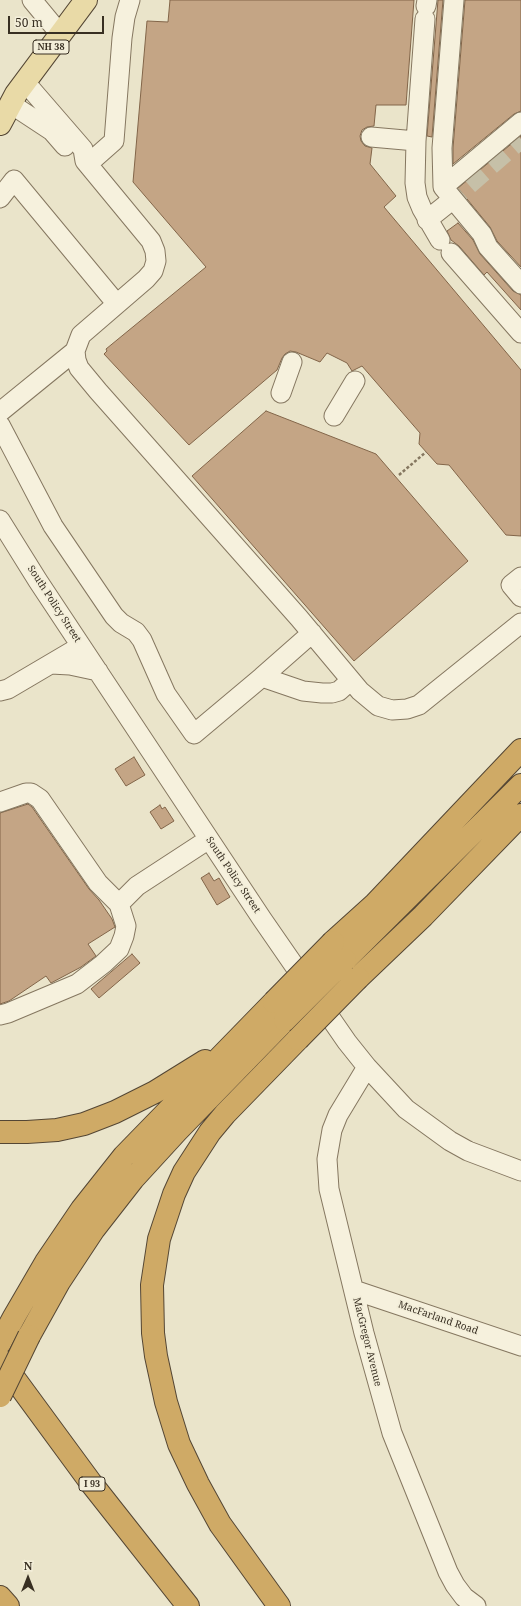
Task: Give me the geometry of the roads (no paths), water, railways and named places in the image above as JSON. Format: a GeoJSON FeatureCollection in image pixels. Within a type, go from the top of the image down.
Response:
{"type":"FeatureCollection","features":[{"type":"Feature","properties":{"kind":"highway"},"geometry":{"type":"LineString","coordinates":[[0,1343],[46,1262],[82,1209],[124,1156],[274,1002],[334,942],[374,905],[521,750]]}},
{"type":"Feature","properties":{"kind":"highway"},"geometry":{"type":"LineString","coordinates":[[0,1396],[29,1336],[59,1282],[94,1229],[133,1178],[285,1020],[521,785]]}},
{"type":"Feature","properties":{"kind":"highway"},"geometry":{"type":"LineString","coordinates":[[279,1606],[220,1524],[198,1484],[179,1444],[166,1402],[156,1356],[153,1333],[152,1285],[159,1239],[174,1194],[184,1172],[210,1132],[225,1114],[358,978],[423,916],[521,815]]}},
{"type":"Feature","properties":{"kind":"highway"},"geometry":{"type":"LineString","coordinates":[[0,1132],[57,1130],[84,1124],[115,1112],[155,1092],[233,1044]]}},
{"type":"Feature","properties":{"kind":"highway","name":"I 93"},"geometry":{"type":"LineString","coordinates":[[0,1359],[73,1460],[188,1606]]}},
{"type":"Feature","properties":{"kind":"highway"},"geometry":{"type":"LineString","coordinates":[[0,1597],[8,1606]]}},
{"type":"Feature","properties":{"kind":"main road","name":"NH 38"},"geometry":{"type":"LineString","coordinates":[[0,124],[13,96],[61,35],[86,0]]}},
{"type":"Feature","properties":{"kind":"street"},"geometry":{"type":"LineString","coordinates":[[32,0],[61,35]]}},
{"type":"Feature","properties":{"kind":"street"},"geometry":{"type":"LineString","coordinates":[[87,162],[114,141],[122,38],[125,17],[130,0]]}},
{"type":"Feature","properties":{"kind":"street"},"geometry":{"type":"LineString","coordinates":[[454,0],[442,148],[445,195],[482,234],[488,247],[521,284]]}},
{"type":"Feature","properties":{"kind":"street"},"geometry":{"type":"LineString","coordinates":[[426,8],[416,141],[415,183],[417,198],[427,220],[446,247],[521,333]]}},
{"type":"Feature","properties":{"kind":"street"},"geometry":{"type":"LineString","coordinates":[[13,96],[52,131],[74,156],[87,162]]}},
{"type":"Feature","properties":{"kind":"street"},"geometry":{"type":"LineString","coordinates":[[13,96],[83,149],[87,162],[151,241],[155,251],[156,261],[153,271],[146,279],[116,303],[81,336],[75,351],[76,360],[80,368],[98,391],[312,633],[350,681],[367,698],[378,706],[392,710],[407,709],[419,705],[521,623]]}},
{"type":"Feature","properties":{"kind":"street"},"geometry":{"type":"LineString","coordinates":[[427,220],[445,195],[521,122]]}},
{"type":"Feature","properties":{"kind":"street"},"geometry":{"type":"LineString","coordinates":[[371,137],[416,141]]}},
{"type":"Feature","properties":{"kind":"street"},"geometry":{"type":"LineString","coordinates":[[0,198],[14,180],[116,303]]}},
{"type":"Feature","properties":{"kind":"street"},"geometry":{"type":"LineString","coordinates":[[0,412],[75,351]]}},
{"type":"Feature","properties":{"kind":"street"},"geometry":{"type":"LineString","coordinates":[[281,393],[292,362]]}},
{"type":"Feature","properties":{"kind":"street"},"geometry":{"type":"LineString","coordinates":[[334,416],[354,381]]}},
{"type":"Feature","properties":{"kind":"street"},"geometry":{"type":"LineString","coordinates":[[0,425],[53,526],[114,616],[136,632],[142,640],[166,694],[194,734],[312,633]]}},
{"type":"Feature","properties":{"kind":"street","name":"South Policy Street"},"geometry":{"type":"LineString","coordinates":[[0,520],[81,646],[262,919],[347,1042],[367,1067],[406,1109],[450,1141],[468,1151],[521,1171]]}},
{"type":"Feature","properties":{"kind":"street"},"geometry":{"type":"LineString","coordinates":[[521,577],[511,585],[521,597]]}},
{"type":"Feature","properties":{"kind":"street"},"geometry":{"type":"LineString","coordinates":[[3,685],[51,664],[81,646]]}},
{"type":"Feature","properties":{"kind":"street"},"geometry":{"type":"LineString","coordinates":[[51,664],[70,665],[98,671]]}},
{"type":"Feature","properties":{"kind":"street"},"geometry":{"type":"LineString","coordinates":[[262,677],[303,691],[322,693],[332,693],[338,691],[350,681]]}},
{"type":"Feature","properties":{"kind":"street"},"geometry":{"type":"LineString","coordinates":[[0,802],[26,793],[31,793],[40,799],[98,882],[120,904],[126,926],[124,936],[118,949],[103,964],[77,984],[8,1014],[0,1015]]}},
{"type":"Feature","properties":{"kind":"street"},"geometry":{"type":"LineString","coordinates":[[120,904],[137,886],[209,839]]}},
{"type":"Feature","properties":{"kind":"street","name":"MacGregor Avenue"},"geometry":{"type":"LineString","coordinates":[[367,1067],[338,1115],[332,1130],[327,1159],[329,1189],[368,1347],[392,1433],[448,1572],[455,1586],[464,1597],[476,1606]]}},
{"type":"Feature","properties":{"kind":"street","name":"MacFarland Road"},"geometry":{"type":"LineString","coordinates":[[354,1290],[521,1346]]}},
{"type":"Feature","properties":{"kind":"tunnel"},"geometry":{"type":"LineString","coordinates":[[447,204],[521,139]]}}]}
